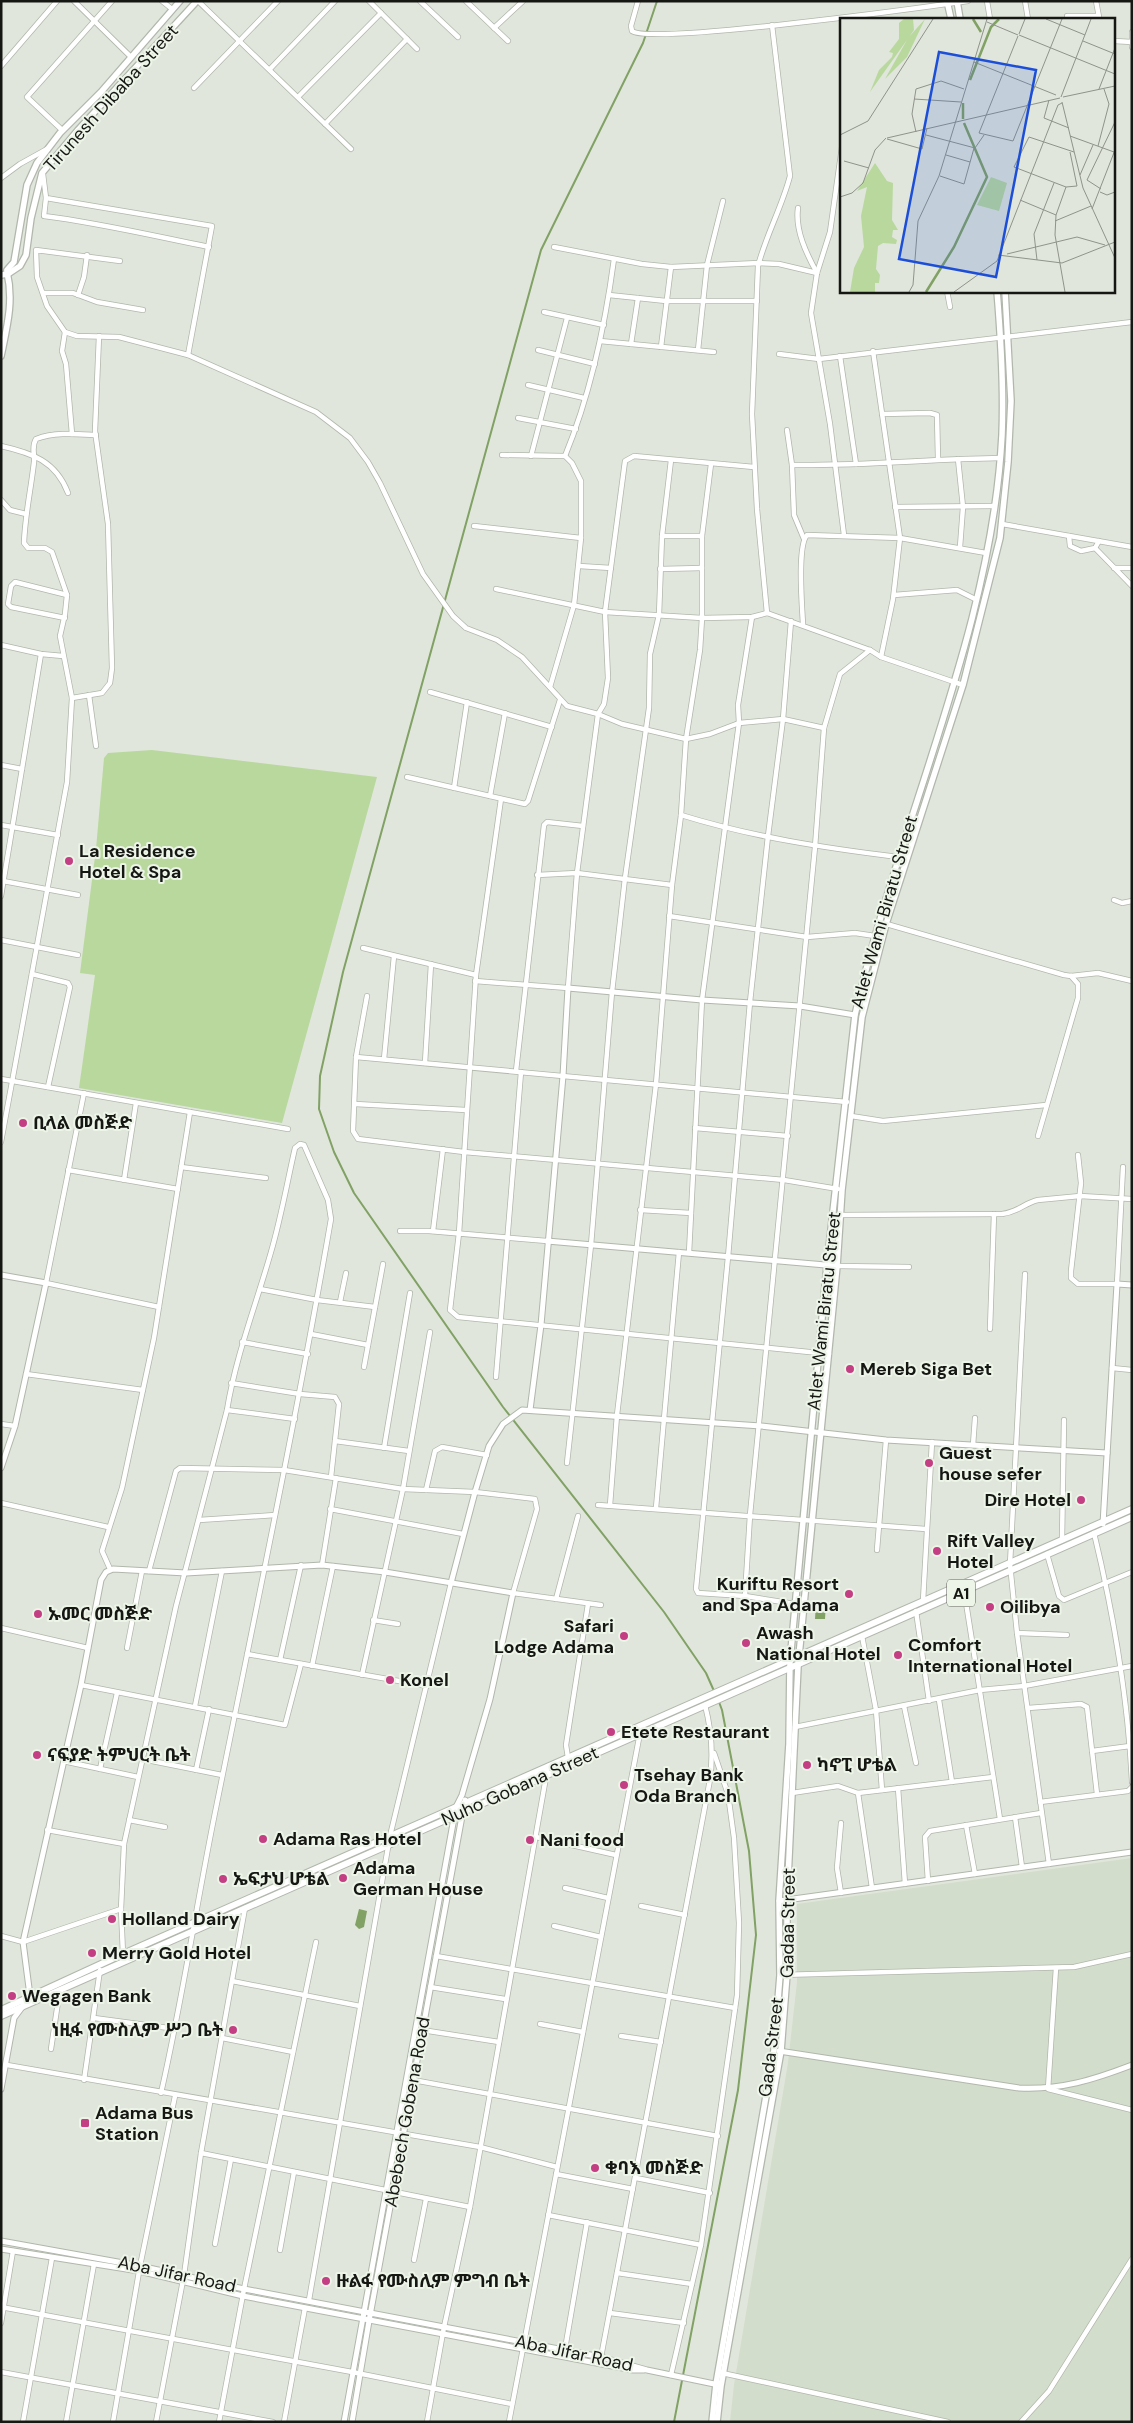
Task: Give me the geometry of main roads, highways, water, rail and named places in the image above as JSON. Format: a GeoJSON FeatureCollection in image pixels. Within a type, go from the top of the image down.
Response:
{"type":"FeatureCollection","features":[{"type":"Feature","properties":{"kind":"main road","name":"Tirunesh Dibaba Street"},"geometry":{"type":"LineString","coordinates":[[4,272],[14,262],[28,185],[37,163],[62,130],[101,92],[180,1]]}},
{"type":"Feature","properties":{"kind":"main road","name":"Tirunesh Dibaba Street"},"geometry":{"type":"LineString","coordinates":[[4,272],[20,266],[26,255],[31,218],[42,173],[78,130],[198,1]]}},
{"type":"Feature","properties":{"kind":"main road"},"geometry":{"type":"LineString","coordinates":[[957,2],[960,18]]}},
{"type":"Feature","properties":{"kind":"main road"},"geometry":{"type":"LineString","coordinates":[[948,3],[951,18]]}},
{"type":"Feature","properties":{"kind":"main road"},"geometry":{"type":"LineString","coordinates":[[1,356],[11,309],[11,294],[4,272]]}},
{"type":"Feature","properties":{"kind":"main road","name":"Atlet Wami Biratu Street"},"geometry":{"type":"LineString","coordinates":[[798,1666],[838,1266],[839,1189],[845,1102],[855,1015],[898,857],[954,682],[986,553],[1000,458],[1002,408],[1001,340],[997,292]]}},
{"type":"Feature","properties":{"kind":"main road","name":"Atlet Wami Biratu Street"},"geometry":{"type":"LineString","coordinates":[[790,1669],[827,1265],[853,1102],[862,1017],[886,924],[963,685],[1002,524],[1010,436],[1009,338],[1005,292]]}},
{"type":"Feature","properties":{"kind":"main road","name":"A1"},"geometry":{"type":"LineString","coordinates":[[734,1689],[798,1666],[1011,1571],[1094,1533],[1132,1509]]}},
{"type":"Feature","properties":{"kind":"main road","name":"A1"},"geometry":{"type":"LineString","coordinates":[[734,1689],[914,1604],[1062,1540],[1132,1517]]}},
{"type":"Feature","properties":{"kind":"main road","name":"Gadaa Street"},"geometry":{"type":"LineString","coordinates":[[718,2385],[781,2051],[787,1974],[786,1900],[798,1666]]}},
{"type":"Feature","properties":{"kind":"main road","name":"Gada Street"},"geometry":{"type":"LineString","coordinates":[[721,2373],[774,2050],[780,1975],[779,1902],[789,1744],[790,1669]]}},
{"type":"Feature","properties":{"kind":"main road","name":"Nuho Gobana Street"},"geometry":{"type":"LineString","coordinates":[[1,2016],[56,1992],[101,1968],[122,1954],[568,1757],[639,1730],[734,1689]]}},
{"type":"Feature","properties":{"kind":"main road","name":"Nuho Gobana Street"},"geometry":{"type":"LineString","coordinates":[[1,2010],[191,1932],[547,1774],[639,1730]]}},
{"type":"Feature","properties":{"kind":"main road"},"geometry":{"type":"LineString","coordinates":[[712,2422],[718,2385]]}},
{"type":"Feature","properties":{"kind":"main road"},"geometry":{"type":"LineString","coordinates":[[717,2422],[718,2385]]}},
{"type":"Feature","properties":{"kind":"waterway"},"geometry":{"type":"LineString","coordinates":[[657,1],[643,43],[541,250],[343,972],[320,1076],[319,1109],[334,1152],[354,1193],[503,1407],[664,1612],[706,1673],[714,1691]]}},
{"type":"Feature","properties":{"kind":"waterway"},"geometry":{"type":"LineString","coordinates":[[674,2422],[738,2090],[756,1935],[749,1851],[719,1702]]}},
{"type":"Feature","properties":{"kind":"place","name":"La Residence Hotel & Spa"},"geometry":{"type":"Point","coordinates":[69,861]}},
{"type":"Feature","properties":{"kind":"place","name":"ቢላል መስጅድ"},"geometry":{"type":"Point","coordinates":[23,1123]}},
{"type":"Feature","properties":{"kind":"place","name":"Mereb Siga Bet"},"geometry":{"type":"Point","coordinates":[850,1369]}},
{"type":"Feature","properties":{"kind":"place","name":"Guest house sefer"},"geometry":{"type":"Point","coordinates":[929,1463]}},
{"type":"Feature","properties":{"kind":"place","name":"Dire Hotel"},"geometry":{"type":"Point","coordinates":[1081,1500]}},
{"type":"Feature","properties":{"kind":"place","name":"Rift Valley Hotel"},"geometry":{"type":"Point","coordinates":[937,1551]}},
{"type":"Feature","properties":{"kind":"place","name":"Kuriftu Resort and Spa Adama"},"geometry":{"type":"Point","coordinates":[849,1594]}},
{"type":"Feature","properties":{"kind":"place","name":"Oilibya"},"geometry":{"type":"Point","coordinates":[990,1607]}},
{"type":"Feature","properties":{"kind":"place","name":"ኡመር መስጅድ"},"geometry":{"type":"Point","coordinates":[38,1614]}},
{"type":"Feature","properties":{"kind":"place","name":"Safari Lodge Adama"},"geometry":{"type":"Point","coordinates":[624,1636]}},
{"type":"Feature","properties":{"kind":"place","name":"Awash National Hotel"},"geometry":{"type":"Point","coordinates":[746,1643]}},
{"type":"Feature","properties":{"kind":"place","name":"Comfort International Hotel"},"geometry":{"type":"Point","coordinates":[898,1655]}},
{"type":"Feature","properties":{"kind":"place","name":"Konel"},"geometry":{"type":"Point","coordinates":[390,1680]}},
{"type":"Feature","properties":{"kind":"place","name":"Etete Restaurant"},"geometry":{"type":"Point","coordinates":[611,1732]}},
{"type":"Feature","properties":{"kind":"place","name":"ናፍያድ ትምህርት ቤት"},"geometry":{"type":"Point","coordinates":[37,1755]}},
{"type":"Feature","properties":{"kind":"place","name":"ካኖፒ ሆቴል"},"geometry":{"type":"Point","coordinates":[807,1765]}},
{"type":"Feature","properties":{"kind":"place","name":"Tsehay Bank Oda Branch"},"geometry":{"type":"Point","coordinates":[624,1785]}},
{"type":"Feature","properties":{"kind":"place","name":"Adama Ras Hotel"},"geometry":{"type":"Point","coordinates":[263,1839]}},
{"type":"Feature","properties":{"kind":"place","name":"Nani food"},"geometry":{"type":"Point","coordinates":[530,1840]}},
{"type":"Feature","properties":{"kind":"place","name":"Adama German House"},"geometry":{"type":"Point","coordinates":[343,1878]}},
{"type":"Feature","properties":{"kind":"place","name":"ኤፍታህ ሆቴል"},"geometry":{"type":"Point","coordinates":[223,1879]}},
{"type":"Feature","properties":{"kind":"place","name":"Holland Dairy"},"geometry":{"type":"Point","coordinates":[112,1919]}},
{"type":"Feature","properties":{"kind":"place","name":"Merry Gold Hotel"},"geometry":{"type":"Point","coordinates":[92,1953]}},
{"type":"Feature","properties":{"kind":"place","name":"Wegagen Bank"},"geometry":{"type":"Point","coordinates":[12,1996]}},
{"type":"Feature","properties":{"kind":"place","name":"ነዚፋ የሙስሊም ሥጋ ቤት"},"geometry":{"type":"Point","coordinates":[233,2030]}},
{"type":"Feature","properties":{"kind":"place","name":"Adama Bus Station"},"geometry":{"type":"Point","coordinates":[85,2123]}},
{"type":"Feature","properties":{"kind":"place","name":"ቁባእ መስጅድ"},"geometry":{"type":"Point","coordinates":[595,2168]}},
{"type":"Feature","properties":{"kind":"place","name":"ዙልፋ የሙስሊም ምግብ ቤት"},"geometry":{"type":"Point","coordinates":[326,2281]}}]}
